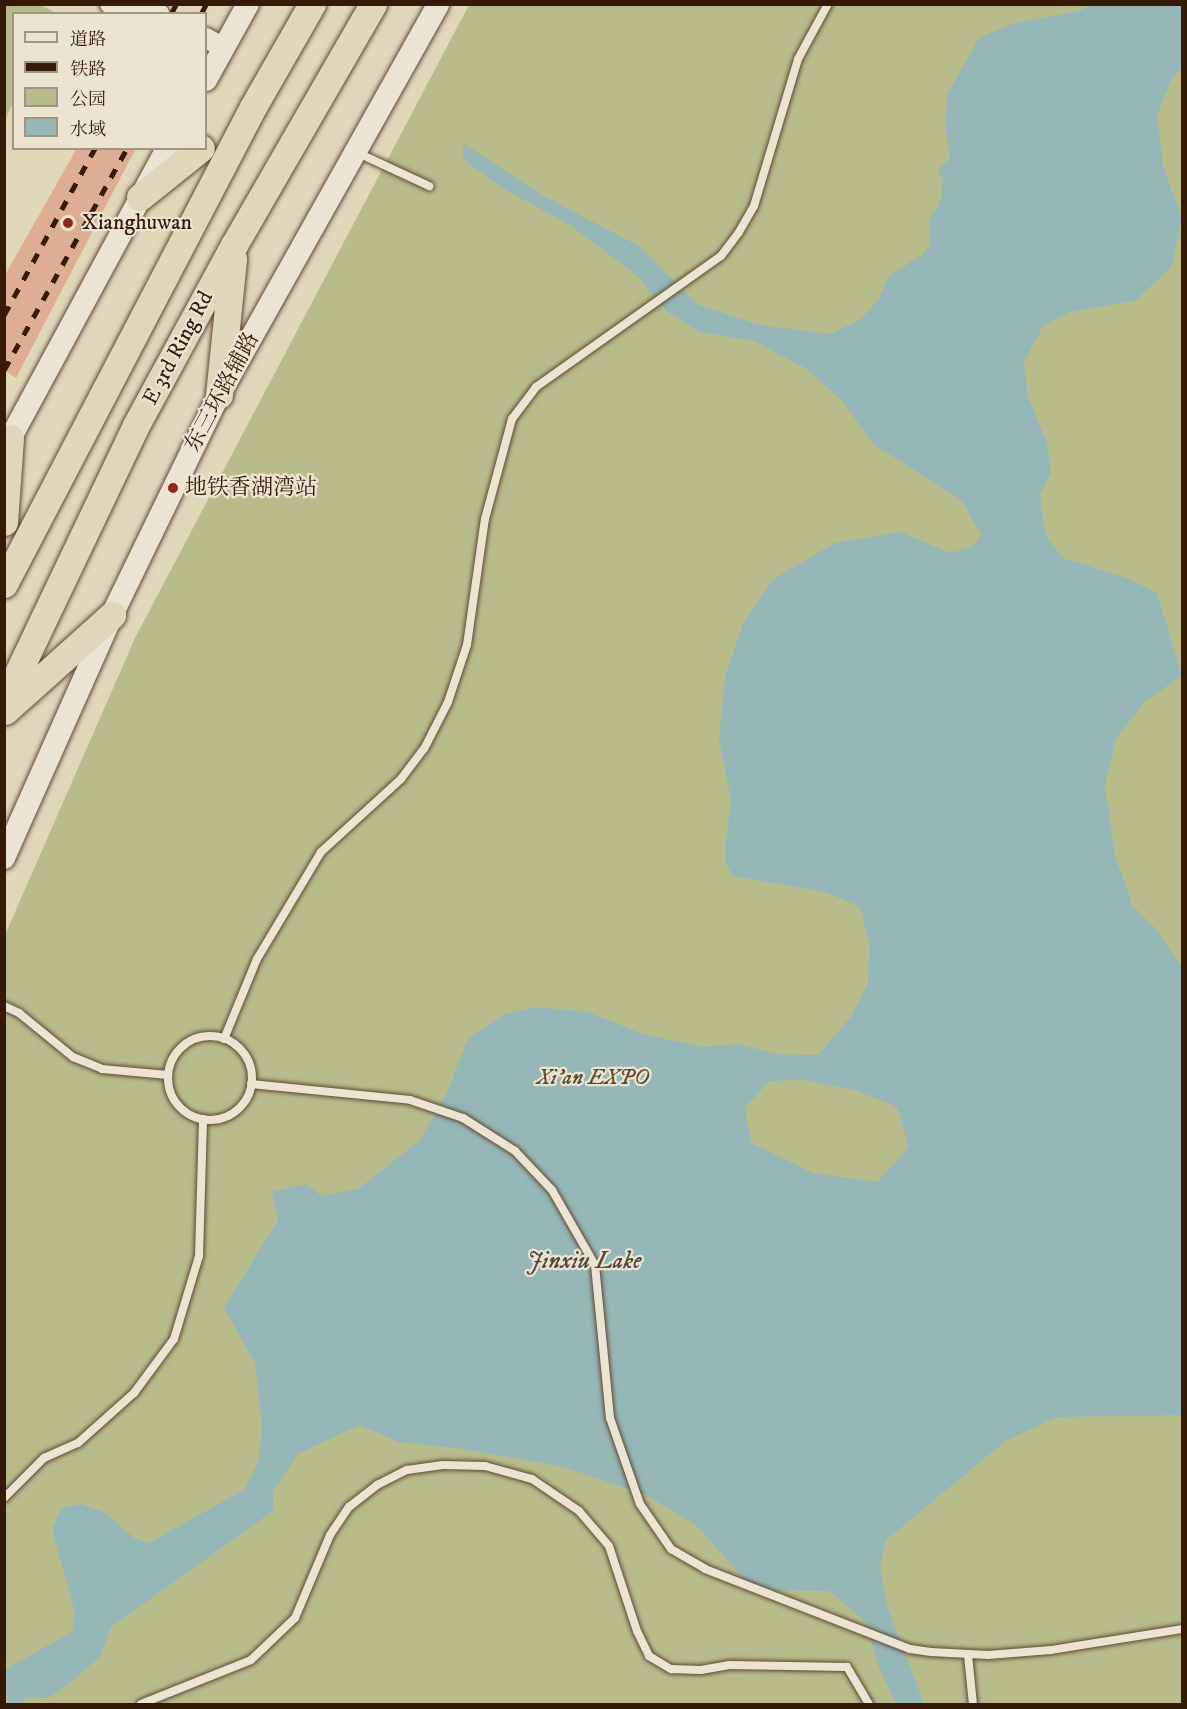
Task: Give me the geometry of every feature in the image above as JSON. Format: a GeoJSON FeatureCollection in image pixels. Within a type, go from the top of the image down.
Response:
{"type":"FeatureCollection","features":[{"type":"Feature","properties":{"kind":"highway","name":"E 3rd Ring Rd"},"geometry":{"type":"LineString","coordinates":[[4,584],[253,107],[312,4]]}},
{"type":"Feature","properties":{"kind":"highway","name":"E 3rd Ring Rd"},"geometry":{"type":"LineString","coordinates":[[4,702],[135,427],[234,244],[373,4]]}},
{"type":"Feature","properties":{"kind":"highway"},"geometry":{"type":"LineString","coordinates":[[207,144],[253,107]]}},
{"type":"Feature","properties":{"kind":"highway"},"geometry":{"type":"LineString","coordinates":[[140,197],[199,150]]}},
{"type":"Feature","properties":{"kind":"highway"},"geometry":{"type":"LineString","coordinates":[[219,395],[234,244]]}},
{"type":"Feature","properties":{"kind":"highway"},"geometry":{"type":"LineString","coordinates":[[4,522],[7,444]]}},
{"type":"Feature","properties":{"kind":"highway"},"geometry":{"type":"LineString","coordinates":[[4,712],[112,615]]}},
{"type":"Feature","properties":{"kind":"main road"},"geometry":{"type":"LineString","coordinates":[[207,76],[213,50],[248,4]]}},
{"type":"Feature","properties":{"kind":"main road","name":"东三环路辅路"},"geometry":{"type":"LineString","coordinates":[[4,858],[112,615],[219,395],[438,4]]}},
{"type":"Feature","properties":{"kind":"main road"},"geometry":{"type":"LineString","coordinates":[[7,444],[166,150]]}},
{"type":"Feature","properties":{"kind":"street"},"geometry":{"type":"LineString","coordinates":[[110,4],[124,12]]}},
{"type":"Feature","properties":{"kind":"street"},"geometry":{"type":"LineString","coordinates":[[142,4],[156,12]]}},
{"type":"Feature","properties":{"kind":"lane"},"geometry":{"type":"LineString","coordinates":[[224,1039],[257,959],[321,852],[401,779],[424,749],[448,702],[467,645],[485,519],[512,419],[536,387],[557,370],[640,316],[721,256],[754,206],[798,59],[828,4]]}},
{"type":"Feature","properties":{"kind":"lane"},"geometry":{"type":"LineString","coordinates":[[355,151],[429,186]]}},
{"type":"Feature","properties":{"kind":"lane"},"geometry":{"type":"LineString","coordinates":[[4,1006],[83,1061],[102,1069],[168,1075]]}},
{"type":"Feature","properties":{"kind":"lane"},"geometry":{"type":"LineString","coordinates":[[203,1037],[224,1039],[241,1050],[248,1061],[251,1084],[245,1101],[236,1111],[224,1118],[203,1119],[184,1111],[175,1101],[168,1075],[171,1061],[190,1041],[203,1037]]}},
{"type":"Feature","properties":{"kind":"lane"},"geometry":{"type":"LineString","coordinates":[[251,1084],[410,1100],[463,1118],[516,1151],[552,1190],[595,1265],[610,1418],[640,1504],[671,1549],[705,1569],[910,1649],[968,1654],[1051,1650],[1182,1629]]}},
{"type":"Feature","properties":{"kind":"lane"},"geometry":{"type":"LineString","coordinates":[[4,1498],[44,1458],[78,1443],[134,1393],[174,1339],[199,1256],[203,1119]]}},
{"type":"Feature","properties":{"kind":"lane"},"geometry":{"type":"LineString","coordinates":[[141,1704],[250,1660],[295,1618],[330,1535],[349,1508],[377,1485],[407,1470],[443,1465],[485,1466],[532,1479],[579,1510],[609,1546],[637,1631],[649,1656],[671,1669],[741,1665],[847,1667],[869,1704]]}},
{"type":"Feature","properties":{"kind":"lane"},"geometry":{"type":"LineString","coordinates":[[968,1654],[973,1704]]}},
{"type":"Feature","properties":{"kind":"green space"},"geometry":{"type":"Polygon","coordinates":[[[5,4],[41,5],[54,12],[12,12],[12,104],[5,121],[5,4]]]}},
{"type":"Feature","properties":{"kind":"green space","name":"Xi'an EXPO"},"geometry":{"type":"Polygon","coordinates":[[[469,5],[1182,5],[1182,1704],[5,1704],[5,935],[135,638],[469,5]]]}},
{"type":"Feature","properties":{"kind":"water","name":"Jinxiu Lake"},"geometry":{"type":"Polygon","coordinates":[[[1092,5],[1182,5],[1182,69],[1172,77],[1157,115],[1164,170],[1182,217],[1171,268],[1134,301],[1070,312],[1043,326],[1024,362],[1028,396],[1047,443],[1051,472],[1040,495],[1046,536],[1063,558],[1127,578],[1157,593],[1182,676],[1145,701],[1116,739],[1105,785],[1115,856],[1133,906],[1158,931],[1182,967],[1182,1415],[1056,1417],[1004,1442],[886,1540],[880,1567],[888,1608],[924,1704],[896,1704],[877,1663],[866,1622],[829,1591],[768,1590],[745,1580],[696,1525],[648,1496],[564,1467],[464,1449],[398,1442],[360,1425],[298,1454],[273,1491],[273,1511],[111,1627],[100,1657],[58,1692],[46,1698],[5,1696],[4,1670],[72,1632],[75,1613],[52,1529],[61,1508],[81,1504],[104,1512],[134,1538],[149,1543],[245,1489],[258,1462],[262,1427],[255,1363],[224,1308],[278,1220],[272,1192],[305,1184],[322,1196],[358,1189],[419,1141],[446,1095],[468,1038],[505,1014],[535,1007],[588,1012],[643,1034],[703,1047],[738,1044],[776,1054],[818,1055],[850,1018],[868,983],[869,943],[860,907],[825,892],[732,876],[724,858],[731,800],[719,740],[725,676],[743,624],[772,580],[835,543],[901,532],[950,553],[973,546],[981,534],[962,501],[872,443],[844,403],[807,369],[754,341],[700,332],[668,312],[635,274],[570,225],[502,188],[462,158],[464,144],[542,195],[639,246],[697,304],[760,325],[830,334],[860,320],[878,300],[888,277],[923,254],[930,244],[929,219],[939,205],[943,182],[938,169],[950,158],[945,123],[948,93],[979,38],[1014,23],[1076,12],[1092,5]],[[804,1080],[769,1081],[745,1108],[751,1143],[813,1173],[877,1182],[909,1147],[897,1107],[854,1090],[804,1080]]]}},
{"type":"Feature","properties":{"kind":"building","name":"Xianghuwan"},"geometry":{"type":"Polygon","coordinates":[[[76,150],[135,150],[16,378],[4,370],[4,277],[76,150]]]}},
{"type":"Feature","properties":{"kind":"railway"},"geometry":{"type":"LineString","coordinates":[[172,12],[176,4]]}},
{"type":"Feature","properties":{"kind":"railway"},"geometry":{"type":"LineString","coordinates":[[202,12],[206,4]]}},
{"type":"Feature","properties":{"kind":"railway"},"geometry":{"type":"LineString","coordinates":[[4,315],[94,150]]}},
{"type":"Feature","properties":{"kind":"railway"},"geometry":{"type":"LineString","coordinates":[[4,370],[126,150]]}},
{"type":"Feature","properties":{"kind":"place","name":"Xianghuwan"},"geometry":{"type":"Point","coordinates":[68,223]}},
{"type":"Feature","properties":{"kind":"place","name":"地铁香湖湾站"},"geometry":{"type":"Point","coordinates":[173,488]}}]}
